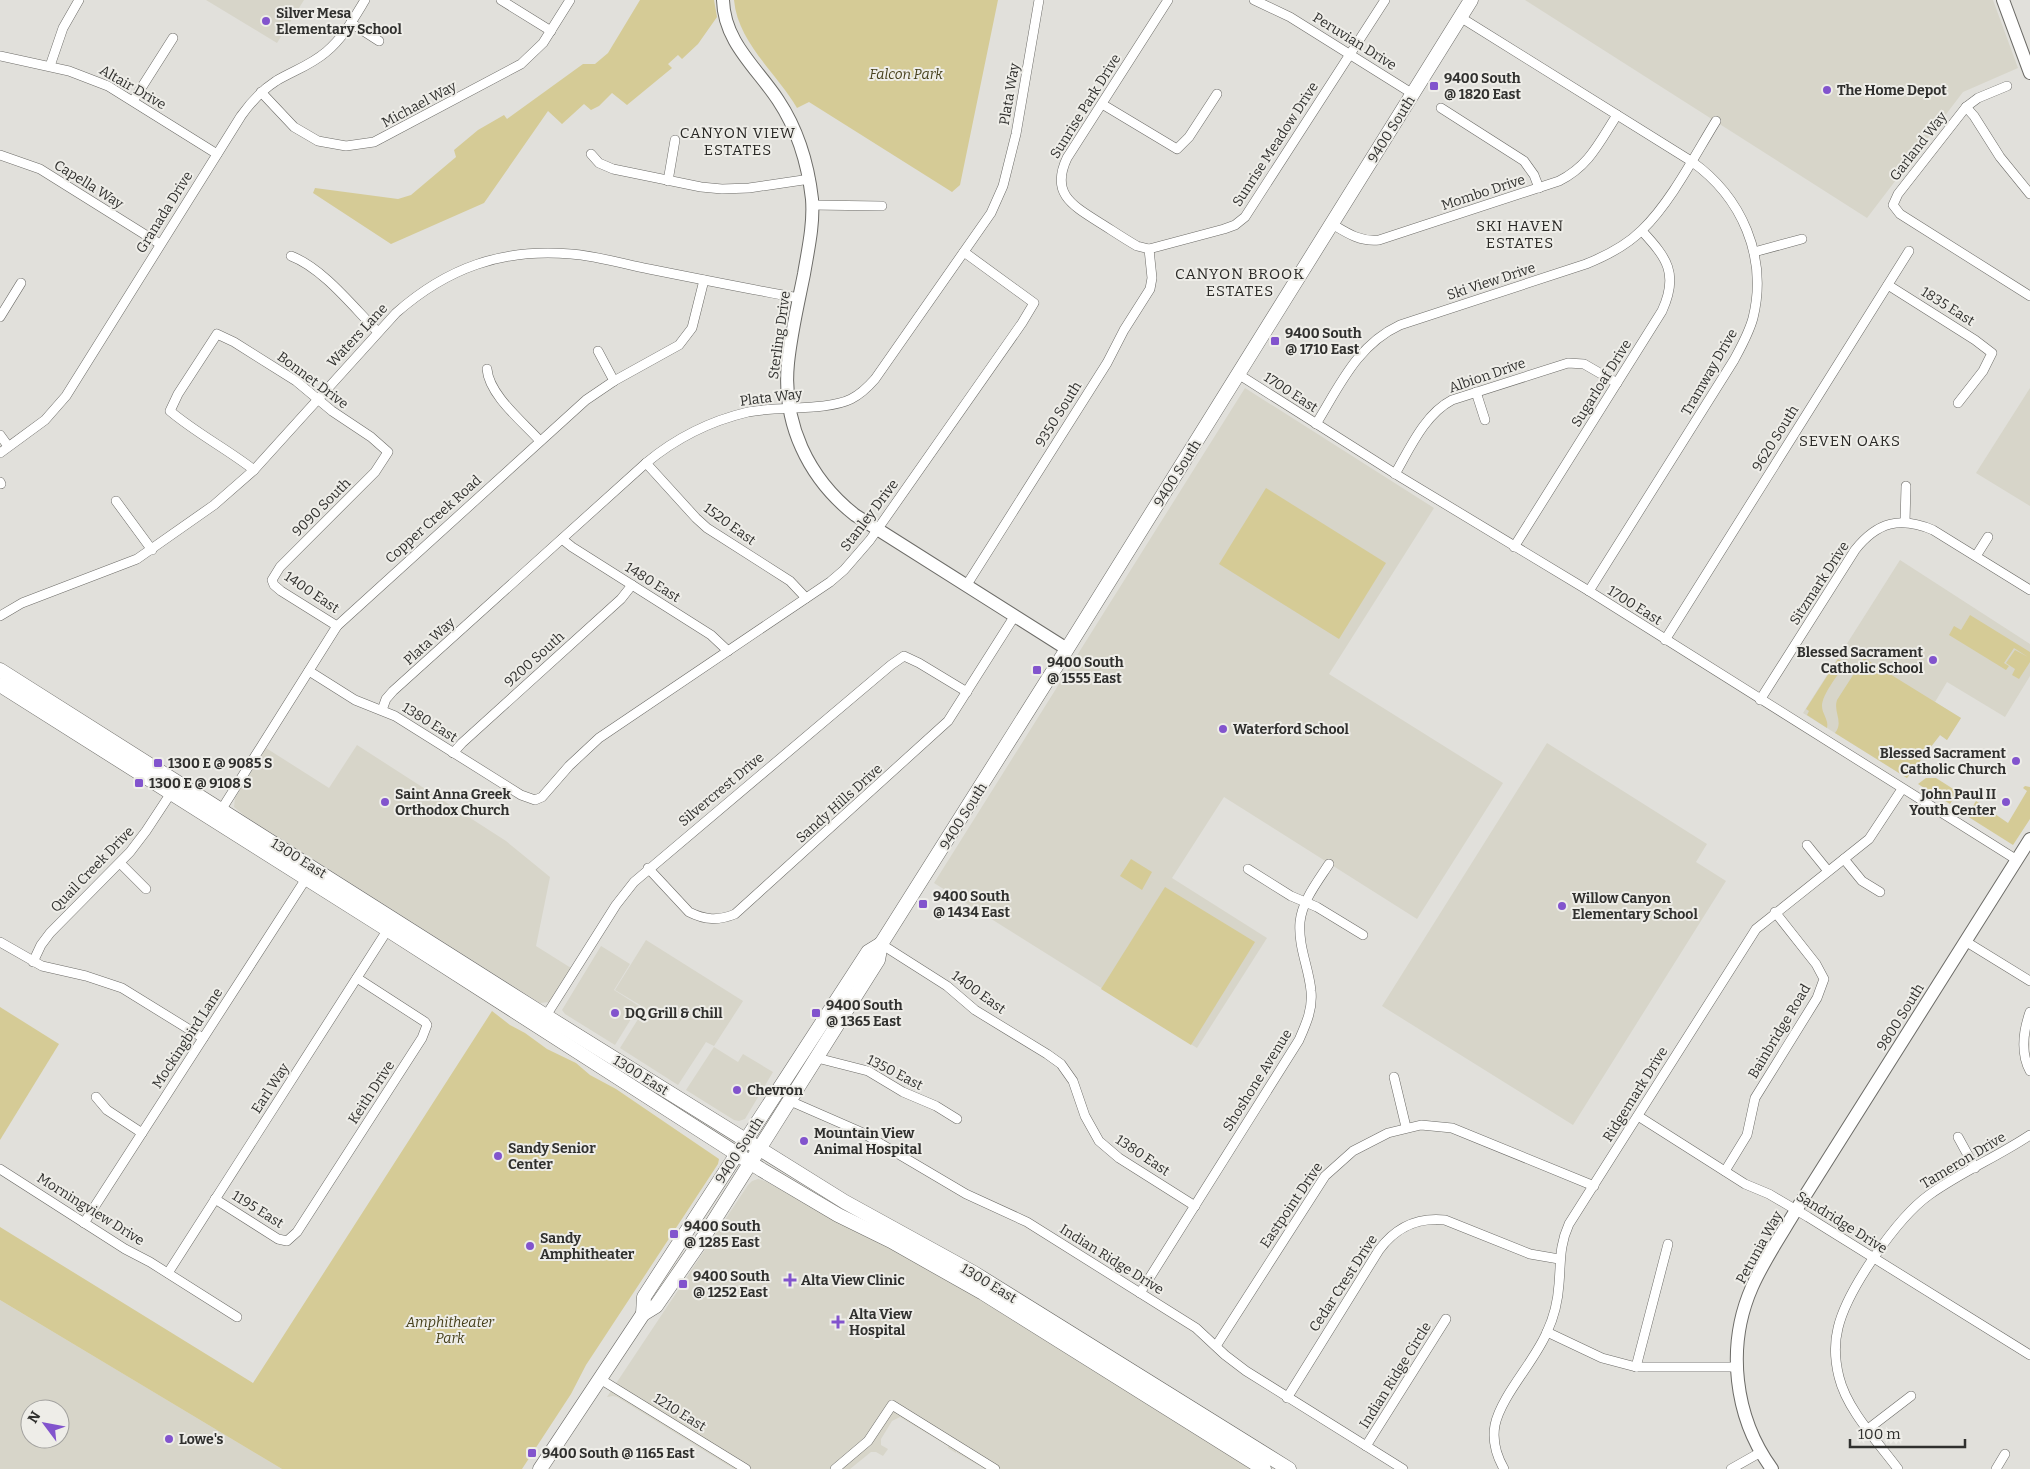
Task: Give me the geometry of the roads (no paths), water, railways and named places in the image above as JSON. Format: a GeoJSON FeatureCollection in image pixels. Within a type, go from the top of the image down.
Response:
{"type":"FeatureCollection","features":[{"type":"Feature","properties":{"kind":"main road","name":"9400 South"},"geometry":{"type":"LineString","coordinates":[[540,1469],[643,1314],[656,1306],[703,1238],[760,1149],[878,960],[881,944],[1067,650],[1471,0]]}},
{"type":"Feature","properties":{"kind":"main road","name":"1300 East"},"geometry":{"type":"LineString","coordinates":[[0,670],[218,815],[543,1021],[751,1163],[838,1215],[983,1293],[1264,1469]]}},
{"type":"Feature","properties":{"kind":"main road","name":"1300 East"},"geometry":{"type":"LineString","coordinates":[[0,685],[170,793],[218,815]]}},
{"type":"Feature","properties":{"kind":"main road","name":"9400 South"},"geometry":{"type":"LineString","coordinates":[[643,1314],[644,1297],[868,952],[881,944]]}},
{"type":"Feature","properties":{"kind":"main road","name":"1300 East"},"geometry":{"type":"LineString","coordinates":[[543,1021],[746,1140],[845,1202],[974,1273],[1289,1469]]}},
{"type":"Feature","properties":{"kind":"street"},"geometry":{"type":"LineString","coordinates":[[50,66],[63,28],[79,0]]}},
{"type":"Feature","properties":{"kind":"street","name":"Granada Drive"},"geometry":{"type":"LineString","coordinates":[[0,453],[45,420],[60,405],[241,116],[261,92],[275,81],[327,52],[342,36],[365,0]]}},
{"type":"Feature","properties":{"kind":"street"},"geometry":{"type":"LineString","coordinates":[[501,0],[551,31]]}},
{"type":"Feature","properties":{"kind":"street","name":"Michael Way"},"geometry":{"type":"LineString","coordinates":[[261,92],[294,127],[305,135],[332,144],[346,146],[367,144],[387,137],[508,72],[532,54],[551,31],[570,0]]}},
{"type":"Feature","properties":{"kind":"street","name":"Sterling Drive"},"geometry":{"type":"LineString","coordinates":[[723,0],[725,17],[732,36],[788,116],[801,147],[810,178],[812,205],[810,238],[788,364],[789,408],[801,447],[816,476],[840,504],[877,530],[1067,650]]}},
{"type":"Feature","properties":{"kind":"street","name":"Plata Way"},"geometry":{"type":"LineString","coordinates":[[382,710],[386,699],[393,691],[646,463],[676,441],[709,424],[751,412],[834,404],[849,400],[864,391],[886,365],[991,213],[1003,186],[1021,109],[1039,0]]}},
{"type":"Feature","properties":{"kind":"street","name":"Sunrise Park Drive"},"geometry":{"type":"LineString","coordinates":[[1149,249],[1137,246],[1081,210],[1067,198],[1062,189],[1060,179],[1062,169],[1168,0]]}},
{"type":"Feature","properties":{"kind":"street","name":"Peruvian Drive"},"geometry":{"type":"LineString","coordinates":[[1254,0],[1290,17],[1413,94]]}},
{"type":"Feature","properties":{"kind":"street","name":"Sunrise Meadow Drive"},"geometry":{"type":"LineString","coordinates":[[1149,249],[1224,229],[1235,225],[1244,217],[1385,0]]}},
{"type":"Feature","properties":{"kind":"street"},"geometry":{"type":"LineString","coordinates":[[2003,0],[2030,73]]}},
{"type":"Feature","properties":{"kind":"street","name":"Tramway Drive"},"geometry":{"type":"LineString","coordinates":[[1460,17],[1691,162],[1717,183],[1734,203],[1746,227],[1754,252],[1757,275],[1756,298],[1745,340],[1589,592]]}},
{"type":"Feature","properties":{"kind":"street"},"geometry":{"type":"LineString","coordinates":[[351,23],[379,41]]}},
{"type":"Feature","properties":{"kind":"street"},"geometry":{"type":"LineString","coordinates":[[133,101],[173,38]]}},
{"type":"Feature","properties":{"kind":"street","name":"Altair Drive"},"geometry":{"type":"LineString","coordinates":[[0,56],[50,66],[87,77],[108,86],[217,154]]}},
{"type":"Feature","properties":{"kind":"street","name":"Garland Way"},"geometry":{"type":"LineString","coordinates":[[2007,86],[1978,98],[1966,107],[1898,194],[1893,205],[1900,214],[2030,296]]}},
{"type":"Feature","properties":{"kind":"street"},"geometry":{"type":"LineString","coordinates":[[1102,104],[1176,149],[1189,136],[1217,94]]}},
{"type":"Feature","properties":{"kind":"street"},"geometry":{"type":"LineString","coordinates":[[1966,107],[1974,116],[2000,157],[2030,194]]}},
{"type":"Feature","properties":{"kind":"street"},"geometry":{"type":"LineString","coordinates":[[1441,108],[1524,161],[1534,175],[1539,188]]}},
{"type":"Feature","properties":{"kind":"street","name":"Mombo Drive"},"geometry":{"type":"LineString","coordinates":[[1332,224],[1355,238],[1379,240],[1559,182],[1579,169],[1594,152],[1617,115]]}},
{"type":"Feature","properties":{"kind":"street","name":"Ski View Drive"},"geometry":{"type":"LineString","coordinates":[[1316,424],[1363,351],[1386,332],[1400,325],[1586,264],[1617,249],[1642,230],[1663,204],[1716,121]]}},
{"type":"Feature","properties":{"kind":"street"},"geometry":{"type":"LineString","coordinates":[[668,180],[675,140]]}},
{"type":"Feature","properties":{"kind":"street"},"geometry":{"type":"LineString","coordinates":[[591,154],[599,162],[613,169],[722,189],[749,188],[810,178]]}},
{"type":"Feature","properties":{"kind":"street","name":"Capella Way"},"geometry":{"type":"LineString","coordinates":[[0,155],[40,169],[160,244]]}},
{"type":"Feature","properties":{"kind":"street"},"geometry":{"type":"LineString","coordinates":[[812,205],[882,206]]}},
{"type":"Feature","properties":{"kind":"street","name":"Sugarloaf Drive"},"geometry":{"type":"LineString","coordinates":[[1514,547],[1662,311],[1670,288],[1668,267],[1658,248],[1642,230]]}},
{"type":"Feature","properties":{"kind":"street"},"geometry":{"type":"LineString","coordinates":[[1754,252],[1802,239]]}},
{"type":"Feature","properties":{"kind":"street","name":"9350 South"},"geometry":{"type":"LineString","coordinates":[[966,586],[1107,363],[1124,330],[1150,289],[1152,278],[1149,249]]}},
{"type":"Feature","properties":{"kind":"street","name":"9620 South"},"geometry":{"type":"LineString","coordinates":[[1665,640],[1909,250]]}},
{"type":"Feature","properties":{"kind":"street","name":"Stanley Drive"},"geometry":{"type":"LineString","coordinates":[[536,800],[542,797],[569,766],[599,738],[830,582],[858,555],[1022,323],[1034,302],[964,252]]}},
{"type":"Feature","properties":{"kind":"street","name":"Waters Lane"},"geometry":{"type":"LineString","coordinates":[[0,616],[22,603],[121,566],[152,550],[214,506],[254,470],[378,332],[414,297],[457,271],[480,262],[504,257],[527,254],[573,254],[799,298]]}},
{"type":"Feature","properties":{"kind":"street"},"geometry":{"type":"LineString","coordinates":[[291,256],[316,269],[378,332]]}},
{"type":"Feature","properties":{"kind":"street","name":"Copper Creek Road"},"geometry":{"type":"LineString","coordinates":[[218,815],[337,626],[586,400],[614,381],[670,351],[686,337],[695,320],[704,280]]}},
{"type":"Feature","properties":{"kind":"street"},"geometry":{"type":"LineString","coordinates":[[0,317],[21,283]]}},
{"type":"Feature","properties":{"kind":"street","name":"1835 East"},"geometry":{"type":"LineString","coordinates":[[1888,284],[1975,340],[1992,354],[1983,371],[1958,403]]}},
{"type":"Feature","properties":{"kind":"street","name":"Bonnet Drive"},"geometry":{"type":"LineString","coordinates":[[254,470],[226,449],[184,423],[170,411],[178,394],[217,334],[234,342],[284,373],[338,416],[371,437],[388,452]]}},
{"type":"Feature","properties":{"kind":"street"},"geometry":{"type":"LineString","coordinates":[[598,351],[614,381]]}},
{"type":"Feature","properties":{"kind":"street","name":"Albion Drive"},"geometry":{"type":"LineString","coordinates":[[1395,474],[1435,412],[1452,400],[1568,363],[1584,364],[1617,383]]}},
{"type":"Feature","properties":{"kind":"street"},"geometry":{"type":"LineString","coordinates":[[487,369],[488,379],[494,391],[540,441]]}},
{"type":"Feature","properties":{"kind":"street","name":"1700 East"},"geometry":{"type":"LineString","coordinates":[[1238,374],[1395,474],[1589,592],[2017,860]]}},
{"type":"Feature","properties":{"kind":"street"},"geometry":{"type":"LineString","coordinates":[[1476,392],[1485,420]]}},
{"type":"Feature","properties":{"kind":"street"},"geometry":{"type":"LineString","coordinates":[[0,435],[8,446]]}},
{"type":"Feature","properties":{"kind":"street","name":"9090 South"},"geometry":{"type":"LineString","coordinates":[[272,580],[280,567],[375,472],[388,452]]}},
{"type":"Feature","properties":{"kind":"street","name":"1520 East"},"geometry":{"type":"LineString","coordinates":[[646,463],[707,528],[790,581],[806,598]]}},
{"type":"Feature","properties":{"kind":"street"},"geometry":{"type":"LineString","coordinates":[[1905,522],[1906,486]]}},
{"type":"Feature","properties":{"kind":"street"},"geometry":{"type":"LineString","coordinates":[[116,501],[152,550]]}},
{"type":"Feature","properties":{"kind":"street","name":"Sitzmark Drive"},"geometry":{"type":"LineString","coordinates":[[1760,700],[1864,539],[1876,529],[1890,524],[1905,522],[1920,524],[1933,530],[2030,590]]}},
{"type":"Feature","properties":{"kind":"street"},"geometry":{"type":"LineString","coordinates":[[1976,556],[1988,537]]}},
{"type":"Feature","properties":{"kind":"street","name":"1480 East"},"geometry":{"type":"LineString","coordinates":[[562,538],[572,547],[711,635],[728,651]]}},
{"type":"Feature","properties":{"kind":"street","name":"1400 East"},"geometry":{"type":"LineString","coordinates":[[272,580],[274,585],[281,591],[337,626]]}},
{"type":"Feature","properties":{"kind":"street","name":"9200 South"},"geometry":{"type":"LineString","coordinates":[[453,752],[621,599],[632,585]]}},
{"type":"Feature","properties":{"kind":"street","name":"Sandy Hills Drive"},"geometry":{"type":"LineString","coordinates":[[648,868],[689,912],[696,916],[716,920],[735,914],[940,730],[955,713],[1014,617]]}},
{"type":"Feature","properties":{"kind":"street","name":"Silvercrest Drive"},"geometry":{"type":"LineString","coordinates":[[543,1021],[616,905],[634,882],[648,868],[891,665],[904,656],[919,662],[967,692]]}},
{"type":"Feature","properties":{"kind":"street","name":"1380 East"},"geometry":{"type":"LineString","coordinates":[[309,671],[350,697],[395,716],[521,796],[536,800]]}},
{"type":"Feature","properties":{"kind":"street","name":"Ridgemark Drive"},"geometry":{"type":"LineString","coordinates":[[1504,1469],[1495,1449],[1493,1437],[1495,1423],[1500,1409],[1547,1332],[1557,1300],[1564,1236],[1746,942],[1756,929],[1775,912],[1870,839],[1902,788]]}},
{"type":"Feature","properties":{"kind":"street","name":"Quail Creek Drive"},"geometry":{"type":"LineString","coordinates":[[33,962],[41,945],[50,934],[120,863],[146,831],[170,793]]}},
{"type":"Feature","properties":{"kind":"street","name":"9800 South"},"geometry":{"type":"LineString","coordinates":[[1796,1210],[2030,839]]}},
{"type":"Feature","properties":{"kind":"street"},"geometry":{"type":"LineString","coordinates":[[1807,845],[1828,872]]}},
{"type":"Feature","properties":{"kind":"street"},"geometry":{"type":"LineString","coordinates":[[1844,859],[1862,881],[1880,892]]}},
{"type":"Feature","properties":{"kind":"street"},"geometry":{"type":"LineString","coordinates":[[120,863],[146,889]]}},
{"type":"Feature","properties":{"kind":"street","name":"Shoshone Avenue"},"geometry":{"type":"LineString","coordinates":[[1140,1293],[1299,1040],[1308,1021],[1312,992],[1300,938],[1300,921],[1306,902],[1329,864]]}},
{"type":"Feature","properties":{"kind":"street"},"geometry":{"type":"LineString","coordinates":[[1248,869],[1291,896],[1317,907],[1363,935]]}},
{"type":"Feature","properties":{"kind":"street","name":"Mockingbird Lane"},"geometry":{"type":"LineString","coordinates":[[84,1223],[310,873]]}},
{"type":"Feature","properties":{"kind":"street","name":"Bainbridge Road"},"geometry":{"type":"LineString","coordinates":[[1724,1171],[1746,1135],[1755,1098],[1817,998],[1824,979],[1816,964],[1775,912]]}},
{"type":"Feature","properties":{"kind":"street","name":"Earl Way"},"geometry":{"type":"LineString","coordinates":[[168,1273],[391,924]]}},
{"type":"Feature","properties":{"kind":"street"},"geometry":{"type":"LineString","coordinates":[[1966,941],[2030,981]]}},
{"type":"Feature","properties":{"kind":"street"},"geometry":{"type":"LineString","coordinates":[[0,942],[33,962],[122,988],[203,1038]]}},
{"type":"Feature","properties":{"kind":"street","name":"1400 East"},"geometry":{"type":"LineString","coordinates":[[881,944],[947,986],[975,1010],[1061,1064]]}},
{"type":"Feature","properties":{"kind":"street","name":"Keith Drive"},"geometry":{"type":"LineString","coordinates":[[287,1242],[297,1232],[426,1030],[427,1025],[421,1018],[357,978]]}},
{"type":"Feature","properties":{"kind":"street"},"geometry":{"type":"LineString","coordinates":[[2030,1012],[2023,1038],[2024,1053],[2030,1071]]}},
{"type":"Feature","properties":{"kind":"street","name":"1350 East"},"geometry":{"type":"LineString","coordinates":[[817,1058],[868,1071],[903,1092],[936,1106],[957,1119]]}},
{"type":"Feature","properties":{"kind":"street","name":"1380 East"},"geometry":{"type":"LineString","coordinates":[[1061,1064],[1073,1081],[1085,1116],[1099,1141],[1119,1158],[1195,1206]]}},
{"type":"Feature","properties":{"kind":"street"},"geometry":{"type":"LineString","coordinates":[[1394,1077],[1406,1127]]}},
{"type":"Feature","properties":{"kind":"street"},"geometry":{"type":"LineString","coordinates":[[96,1097],[107,1110],[142,1133]]}},
{"type":"Feature","properties":{"kind":"street","name":"Indian Ridge Drive"},"geometry":{"type":"LineString","coordinates":[[790,1101],[861,1132],[974,1199],[1018,1217],[1196,1328],[1235,1364],[1402,1469]]}},
{"type":"Feature","properties":{"kind":"street","name":"Sandridge Drive"},"geometry":{"type":"LineString","coordinates":[[1638,1116],[1724,1171],[1796,1210],[2030,1355]]}},
{"type":"Feature","properties":{"kind":"street","name":"Eastpoint Drive"},"geometry":{"type":"LineString","coordinates":[[1216,1346],[1325,1176],[1353,1150],[1370,1141],[1406,1127],[1421,1125],[1452,1128],[1594,1186]]}},
{"type":"Feature","properties":{"kind":"street","name":"Tameron Drive"},"geometry":{"type":"LineString","coordinates":[[1898,1469],[1853,1408],[1842,1387],[1836,1362],[1835,1345],[1844,1310],[1889,1236],[1913,1209],[1944,1185],[2030,1135]]}},
{"type":"Feature","properties":{"kind":"street"},"geometry":{"type":"LineString","coordinates":[[1958,1137],[1975,1168]]}},
{"type":"Feature","properties":{"kind":"street","name":"Morningview Drive"},"geometry":{"type":"LineString","coordinates":[[0,1169],[84,1223],[237,1316]]}},
{"type":"Feature","properties":{"kind":"street","name":"1195 East"},"geometry":{"type":"LineString","coordinates":[[215,1199],[278,1239],[287,1242]]}},
{"type":"Feature","properties":{"kind":"street","name":"Petunia Way"},"geometry":{"type":"LineString","coordinates":[[1772,1469],[1761,1452],[1747,1422],[1739,1387],[1737,1367],[1740,1324],[1746,1303],[1763,1265],[1796,1210]]}},
{"type":"Feature","properties":{"kind":"street","name":"Cedar Crest Drive"},"geometry":{"type":"LineString","coordinates":[[1287,1398],[1379,1250],[1388,1239],[1409,1224],[1434,1218],[1445,1220],[1530,1254],[1560,1259]]}},
{"type":"Feature","properties":{"kind":"street"},"geometry":{"type":"LineString","coordinates":[[1636,1367],[1668,1244]]}},
{"type":"Feature","properties":{"kind":"street","name":"Indian Ridge Circle"},"geometry":{"type":"LineString","coordinates":[[1366,1446],[1446,1319]]}},
{"type":"Feature","properties":{"kind":"street"},"geometry":{"type":"LineString","coordinates":[[1547,1332],[1602,1358],[1636,1367],[1737,1367]]}},
{"type":"Feature","properties":{"kind":"street","name":"1210 East"},"geometry":{"type":"LineString","coordinates":[[600,1379],[746,1469]]}},
{"type":"Feature","properties":{"kind":"street"},"geometry":{"type":"LineString","coordinates":[[1868,1428],[1911,1396]]}},
{"type":"Feature","properties":{"kind":"street"},"geometry":{"type":"LineString","coordinates":[[835,1469],[868,1441],[892,1405],[995,1469]]}},
{"type":"Feature","properties":{"kind":"street"},"geometry":{"type":"LineString","coordinates":[[1731,1469],[1761,1452]]}},
{"type":"Feature","properties":{"kind":"street"},"geometry":{"type":"LineString","coordinates":[[1996,1469],[2004,1454]]}},
{"type":"Feature","properties":{"kind":"place","name":"Silver Mesa Elementary School"},"geometry":{"type":"Point","coordinates":[266,21]}},
{"type":"Feature","properties":{"kind":"place","name":"9400 South @ 1820 East"},"geometry":{"type":"Point","coordinates":[1434,86]}},
{"type":"Feature","properties":{"kind":"place","name":"The Home Depot"},"geometry":{"type":"Point","coordinates":[1827,90]}},
{"type":"Feature","properties":{"kind":"place","name":"9400 South @ 1710 East"},"geometry":{"type":"Point","coordinates":[1275,341]}},
{"type":"Feature","properties":{"kind":"place","name":"Blessed Sacrament Catholic School"},"geometry":{"type":"Point","coordinates":[1933,660]}},
{"type":"Feature","properties":{"kind":"place","name":"9400 South @ 1555 East"},"geometry":{"type":"Point","coordinates":[1037,670]}},
{"type":"Feature","properties":{"kind":"place","name":"Waterford School"},"geometry":{"type":"Point","coordinates":[1223,729]}},
{"type":"Feature","properties":{"kind":"place","name":"Blessed Sacrament Catholic Church"},"geometry":{"type":"Point","coordinates":[2016,761]}},
{"type":"Feature","properties":{"kind":"place","name":"1300 E @ 9085 S"},"geometry":{"type":"Point","coordinates":[158,763]}},
{"type":"Feature","properties":{"kind":"place","name":"1300 E @ 9108 S"},"geometry":{"type":"Point","coordinates":[139,783]}},
{"type":"Feature","properties":{"kind":"place","name":"Saint Anna Greek Orthodox Church"},"geometry":{"type":"Point","coordinates":[385,802]}},
{"type":"Feature","properties":{"kind":"place","name":"John Paul II Youth Center"},"geometry":{"type":"Point","coordinates":[2006,802]}},
{"type":"Feature","properties":{"kind":"place","name":"9400 South @ 1434 East"},"geometry":{"type":"Point","coordinates":[923,904]}},
{"type":"Feature","properties":{"kind":"place","name":"Willow Canyon Elementary School"},"geometry":{"type":"Point","coordinates":[1562,906]}},
{"type":"Feature","properties":{"kind":"place","name":"DQ Grill & Chill"},"geometry":{"type":"Point","coordinates":[615,1013]}},
{"type":"Feature","properties":{"kind":"place","name":"9400 South @ 1365 East"},"geometry":{"type":"Point","coordinates":[816,1013]}},
{"type":"Feature","properties":{"kind":"place","name":"Chevron"},"geometry":{"type":"Point","coordinates":[737,1090]}},
{"type":"Feature","properties":{"kind":"place","name":"Mountain View Animal Hospital"},"geometry":{"type":"Point","coordinates":[804,1141]}},
{"type":"Feature","properties":{"kind":"place","name":"Sandy Senior Center"},"geometry":{"type":"Point","coordinates":[498,1156]}},
{"type":"Feature","properties":{"kind":"place","name":"9400 South @ 1285 East"},"geometry":{"type":"Point","coordinates":[674,1234]}},
{"type":"Feature","properties":{"kind":"place","name":"Sandy Amphitheater"},"geometry":{"type":"Point","coordinates":[530,1246]}},
{"type":"Feature","properties":{"kind":"place","name":"Alta View Clinic"},"geometry":{"type":"Point","coordinates":[790,1280]}},
{"type":"Feature","properties":{"kind":"place","name":"9400 South @ 1252 East"},"geometry":{"type":"Point","coordinates":[683,1284]}},
{"type":"Feature","properties":{"kind":"place","name":"Alta View Hospital"},"geometry":{"type":"Point","coordinates":[838,1322]}},
{"type":"Feature","properties":{"kind":"place","name":"Lowe's"},"geometry":{"type":"Point","coordinates":[169,1439]}},
{"type":"Feature","properties":{"kind":"place","name":"9400 South @ 1165 East"},"geometry":{"type":"Point","coordinates":[532,1453]}},
{"type":"Feature","properties":{"kind":"district","name":"CANYON VIEW ESTATES"},"geometry":{"type":"Point","coordinates":[738,142]}},
{"type":"Feature","properties":{"kind":"district","name":"SKI HAVEN ESTATES"},"geometry":{"type":"Point","coordinates":[1520,234]}},
{"type":"Feature","properties":{"kind":"district","name":"CANYON BROOK ESTATES"},"geometry":{"type":"Point","coordinates":[1240,282]}},
{"type":"Feature","properties":{"kind":"district","name":"SEVEN OAKS"},"geometry":{"type":"Point","coordinates":[1850,441]}},
{"type":"Feature","properties":{"kind":"park label","name":"Falcon Park"},"geometry":{"type":"Point","coordinates":[906,74]}},
{"type":"Feature","properties":{"kind":"park label","name":"Amphitheater Park"},"geometry":{"type":"Point","coordinates":[450,1330]}}]}
